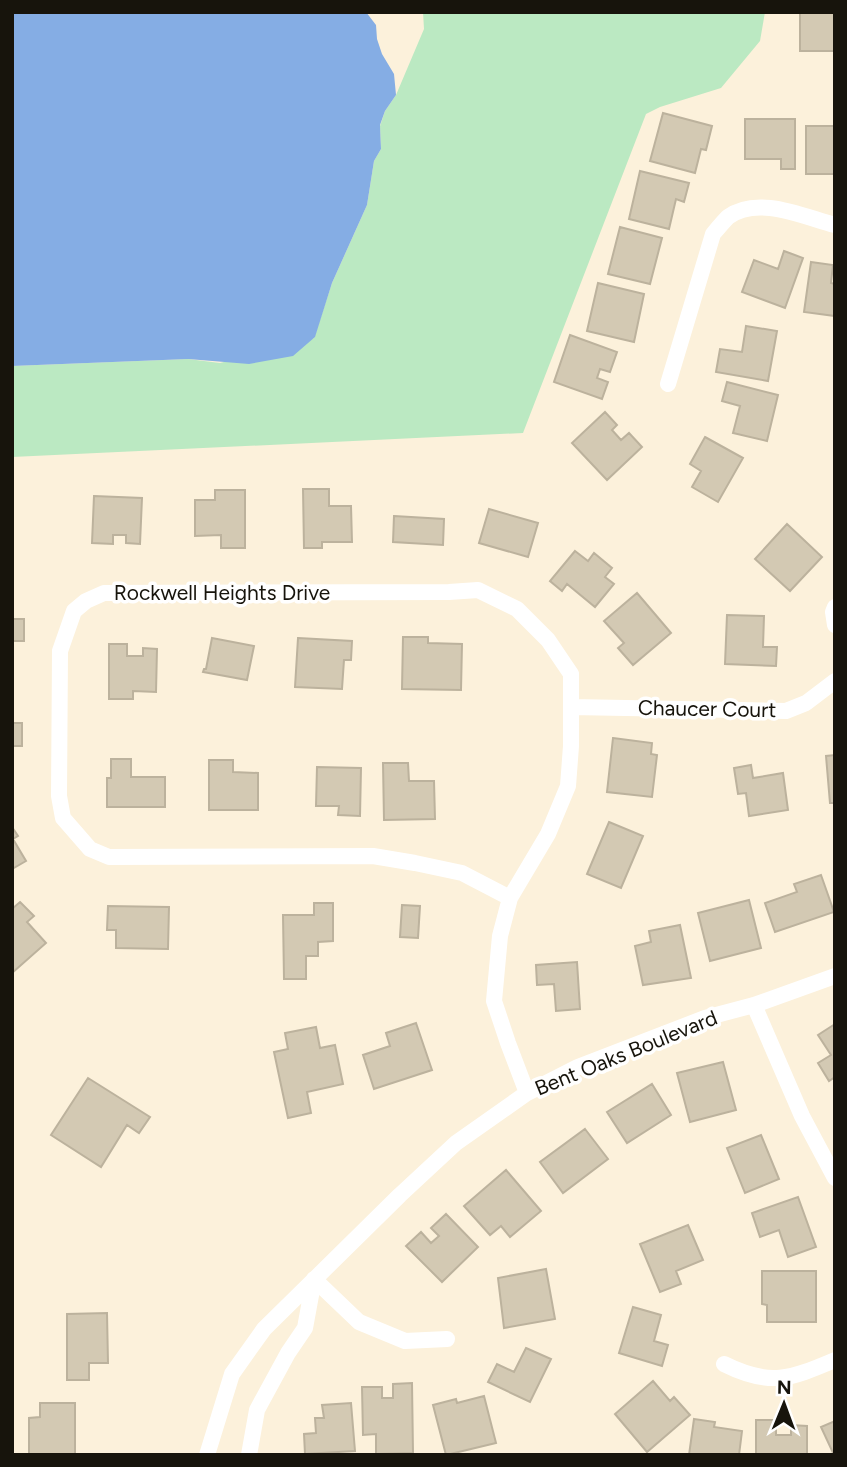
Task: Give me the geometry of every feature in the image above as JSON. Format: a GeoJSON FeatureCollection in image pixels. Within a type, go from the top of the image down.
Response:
{"type":"FeatureCollection","features":[{"type":"Feature","properties":{"kind":"street"},"geometry":{"type":"LineString","coordinates":[[668,384],[713,233],[729,216],[751,208],[773,208],[835,225]]}},
{"type":"Feature","properties":{"kind":"street","name":"Rockwell Heights Drive"},"geometry":{"type":"LineString","coordinates":[[510,898],[462,873],[373,856],[109,857],[90,849],[63,818],[60,796],[60,651],[74,611],[86,600],[104,593],[478,590],[517,609],[548,640],[570,674],[568,786],[548,834],[510,898],[500,936],[494,1000],[527,1093]]}},
{"type":"Feature","properties":{"kind":"street"},"geometry":{"type":"LineString","coordinates":[[835,607],[835,625]]}},
{"type":"Feature","properties":{"kind":"street","name":"Chaucer Court"},"geometry":{"type":"LineString","coordinates":[[571,707],[786,711],[806,704],[835,681]]}},
{"type":"Feature","properties":{"kind":"street","name":"Bent Oaks Boulevard"},"geometry":{"type":"LineString","coordinates":[[207,1455],[232,1374],[264,1329],[456,1143],[527,1093],[578,1068],[705,1018],[754,1005],[835,976]]}},
{"type":"Feature","properties":{"kind":"street"},"geometry":{"type":"LineString","coordinates":[[754,1005],[802,1116],[835,1178]]}},
{"type":"Feature","properties":{"kind":"street"},"geometry":{"type":"LineString","coordinates":[[314,1279],[359,1322],[405,1341],[447,1339]]}},
{"type":"Feature","properties":{"kind":"street"},"geometry":{"type":"LineString","coordinates":[[249,1455],[257,1410],[305,1328],[314,1279]]}},
{"type":"Feature","properties":{"kind":"street"},"geometry":{"type":"LineString","coordinates":[[724,1364],[748,1376],[779,1380],[835,1360]]}},
{"type":"Feature","properties":{"kind":"green space"},"geometry":{"type":"Polygon","coordinates":[[[423,12],[765,12],[760,41],[721,88],[646,114],[523,433],[12,457],[12,366],[188,359],[220,363],[314,338],[332,283],[367,205],[374,161],[381,149],[380,126],[424,29],[423,12]]]}},
{"type":"Feature","properties":{"kind":"water"},"geometry":{"type":"Polygon","coordinates":[[[12,12],[366,12],[376,25],[382,54],[394,74],[396,95],[385,111],[380,125],[381,149],[374,161],[367,205],[332,283],[315,337],[293,356],[249,364],[188,359],[12,366],[12,12]]]}},
{"type":"Feature","properties":{"kind":"building"},"geometry":{"type":"Polygon","coordinates":[[[800,12],[835,12],[835,51],[800,51],[800,12]]]}},
{"type":"Feature","properties":{"kind":"building"},"geometry":{"type":"Polygon","coordinates":[[[663,113],[712,126],[706,150],[701,149],[695,173],[650,161],[663,113]]]}},
{"type":"Feature","properties":{"kind":"building"},"geometry":{"type":"Polygon","coordinates":[[[745,119],[795,119],[795,169],[781,169],[781,159],[745,159],[745,119]]]}},
{"type":"Feature","properties":{"kind":"building"},"geometry":{"type":"Polygon","coordinates":[[[806,126],[835,126],[835,174],[806,174],[806,126]]]}},
{"type":"Feature","properties":{"kind":"building"},"geometry":{"type":"Polygon","coordinates":[[[640,171],[689,183],[684,202],[676,199],[669,229],[629,219],[640,171]]]}},
{"type":"Feature","properties":{"kind":"building"},"geometry":{"type":"Polygon","coordinates":[[[620,227],[662,238],[650,284],[608,274],[620,227]]]}},
{"type":"Feature","properties":{"kind":"building"},"geometry":{"type":"Polygon","coordinates":[[[784,251],[803,258],[785,308],[742,292],[754,260],[778,269],[784,251]]]}},
{"type":"Feature","properties":{"kind":"building"},"geometry":{"type":"Polygon","coordinates":[[[811,262],[833,265],[831,283],[835,284],[835,316],[804,312],[811,262]]]}},
{"type":"Feature","properties":{"kind":"building"},"geometry":{"type":"Polygon","coordinates":[[[598,283],[644,294],[634,342],[587,331],[598,283]]]}},
{"type":"Feature","properties":{"kind":"building"},"geometry":{"type":"Polygon","coordinates":[[[746,326],[777,331],[768,381],[716,372],[720,349],[742,352],[746,326]]]}},
{"type":"Feature","properties":{"kind":"building"},"geometry":{"type":"Polygon","coordinates":[[[570,335],[617,352],[610,372],[600,369],[597,378],[608,382],[602,399],[554,382],[570,335]]]}},
{"type":"Feature","properties":{"kind":"building"},"geometry":{"type":"Polygon","coordinates":[[[727,382],[778,395],[767,441],[733,433],[740,406],[722,401],[727,382]]]}},
{"type":"Feature","properties":{"kind":"building"},"geometry":{"type":"Polygon","coordinates":[[[605,412],[617,425],[612,430],[621,440],[629,433],[642,447],[607,480],[572,443],[605,412]]]}},
{"type":"Feature","properties":{"kind":"building"},"geometry":{"type":"Polygon","coordinates":[[[705,437],[743,458],[718,502],[692,487],[701,471],[690,464],[705,437]]]}},
{"type":"Feature","properties":{"kind":"building"},"geometry":{"type":"Polygon","coordinates":[[[303,489],[329,489],[329,506],[351,506],[352,542],[322,542],[322,548],[304,548],[303,489]]]}},
{"type":"Feature","properties":{"kind":"building"},"geometry":{"type":"Polygon","coordinates":[[[215,490],[245,490],[245,548],[221,548],[221,535],[195,536],[195,500],[215,500],[215,490]]]}},
{"type":"Feature","properties":{"kind":"building"},"geometry":{"type":"Polygon","coordinates":[[[94,496],[142,498],[140,544],[126,543],[126,535],[113,535],[113,544],[92,543],[94,496]]]}},
{"type":"Feature","properties":{"kind":"building"},"geometry":{"type":"Polygon","coordinates":[[[489,509],[538,523],[528,557],[479,543],[489,509]]]}},
{"type":"Feature","properties":{"kind":"building"},"geometry":{"type":"Polygon","coordinates":[[[394,516],[444,519],[443,545],[393,542],[394,516]]]}},
{"type":"Feature","properties":{"kind":"building"},"geometry":{"type":"Polygon","coordinates":[[[787,524],[822,557],[790,591],[755,559],[787,524]]]}},
{"type":"Feature","properties":{"kind":"building"},"geometry":{"type":"Polygon","coordinates":[[[575,551],[588,561],[594,553],[612,568],[605,577],[614,584],[595,607],[567,584],[562,591],[550,581],[575,551]]]}},
{"type":"Feature","properties":{"kind":"building"},"geometry":{"type":"Polygon","coordinates":[[[637,593],[671,633],[633,665],[618,648],[624,643],[604,621],[637,593]]]}},
{"type":"Feature","properties":{"kind":"building"},"geometry":{"type":"Polygon","coordinates":[[[727,615],[764,616],[763,647],[777,647],[776,666],[725,664],[727,615]]]}},
{"type":"Feature","properties":{"kind":"building"},"geometry":{"type":"Polygon","coordinates":[[[12,619],[24,619],[24,641],[12,641],[12,619]]]}},
{"type":"Feature","properties":{"kind":"building"},"geometry":{"type":"Polygon","coordinates":[[[403,637],[428,637],[428,643],[462,644],[461,690],[402,689],[403,637]]]}},
{"type":"Feature","properties":{"kind":"building"},"geometry":{"type":"Polygon","coordinates":[[[212,638],[254,646],[247,680],[203,672],[206,669],[212,638]]]}},
{"type":"Feature","properties":{"kind":"building"},"geometry":{"type":"Polygon","coordinates":[[[298,638],[352,641],[351,660],[344,660],[342,689],[295,687],[298,638]]]}},
{"type":"Feature","properties":{"kind":"building"},"geometry":{"type":"Polygon","coordinates":[[[109,644],[127,644],[127,656],[143,656],[143,648],[157,649],[156,692],[133,691],[133,699],[109,699],[109,644]]]}},
{"type":"Feature","properties":{"kind":"building"},"geometry":{"type":"Polygon","coordinates":[[[12,723],[22,723],[22,746],[12,746],[12,723]]]}},
{"type":"Feature","properties":{"kind":"building"},"geometry":{"type":"Polygon","coordinates":[[[613,738],[652,743],[651,754],[657,755],[652,797],[607,792],[613,738]]]}},
{"type":"Feature","properties":{"kind":"building"},"geometry":{"type":"Polygon","coordinates":[[[835,755],[835,803],[830,803],[826,756],[835,755]]]}},
{"type":"Feature","properties":{"kind":"building"},"geometry":{"type":"Polygon","coordinates":[[[111,759],[131,759],[131,777],[165,777],[165,807],[107,807],[107,778],[111,778],[111,759]]]}},
{"type":"Feature","properties":{"kind":"building"},"geometry":{"type":"Polygon","coordinates":[[[209,760],[233,760],[233,772],[258,773],[258,810],[209,810],[209,760]]]}},
{"type":"Feature","properties":{"kind":"building"},"geometry":{"type":"Polygon","coordinates":[[[383,763],[408,763],[409,781],[434,781],[435,819],[384,820],[383,763]]]}},
{"type":"Feature","properties":{"kind":"building"},"geometry":{"type":"Polygon","coordinates":[[[751,765],[753,778],[783,773],[788,810],[749,816],[746,793],[738,794],[734,768],[751,765]]]}},
{"type":"Feature","properties":{"kind":"building"},"geometry":{"type":"Polygon","coordinates":[[[317,767],[361,768],[360,816],[338,815],[339,806],[316,806],[317,767]]]}},
{"type":"Feature","properties":{"kind":"building"},"geometry":{"type":"Polygon","coordinates":[[[609,822],[643,836],[621,888],[587,874],[609,822]]]}},
{"type":"Feature","properties":{"kind":"building"},"geometry":{"type":"Polygon","coordinates":[[[12,827],[18,836],[13,839],[26,861],[12,869],[12,827]]]}},
{"type":"Feature","properties":{"kind":"building"},"geometry":{"type":"Polygon","coordinates":[[[821,875],[834,912],[775,932],[765,903],[797,892],[794,884],[821,875]]]}},
{"type":"Feature","properties":{"kind":"building"},"geometry":{"type":"Polygon","coordinates":[[[749,900],[761,948],[710,961],[698,913],[749,900]]]}},
{"type":"Feature","properties":{"kind":"building"},"geometry":{"type":"Polygon","coordinates":[[[20,902],[34,916],[27,922],[46,943],[12,973],[12,909],[20,902]]]}},
{"type":"Feature","properties":{"kind":"building"},"geometry":{"type":"Polygon","coordinates":[[[314,903],[333,903],[333,941],[318,942],[318,956],[306,956],[306,979],[284,979],[283,915],[314,915],[314,903]]]}},
{"type":"Feature","properties":{"kind":"building"},"geometry":{"type":"Polygon","coordinates":[[[402,905],[420,906],[418,938],[400,937],[402,905]]]}},
{"type":"Feature","properties":{"kind":"building"},"geometry":{"type":"Polygon","coordinates":[[[108,906],[169,907],[168,949],[116,948],[116,930],[107,930],[108,906]]]}},
{"type":"Feature","properties":{"kind":"building"},"geometry":{"type":"Polygon","coordinates":[[[680,925],[691,978],[643,985],[635,946],[651,942],[649,931],[680,925]]]}},
{"type":"Feature","properties":{"kind":"building"},"geometry":{"type":"Polygon","coordinates":[[[577,962],[580,1009],[556,1011],[554,984],[537,985],[536,965],[577,962]]]}},
{"type":"Feature","properties":{"kind":"building"},"geometry":{"type":"Polygon","coordinates":[[[416,1023],[432,1070],[374,1089],[363,1055],[390,1046],[386,1033],[416,1023]]]}},
{"type":"Feature","properties":{"kind":"building"},"geometry":{"type":"Polygon","coordinates":[[[835,1024],[835,1077],[829,1081],[818,1063],[831,1055],[818,1035],[835,1024]]]}},
{"type":"Feature","properties":{"kind":"building"},"geometry":{"type":"Polygon","coordinates":[[[316,1027],[320,1048],[335,1045],[343,1084],[307,1092],[311,1113],[288,1118],[274,1052],[288,1049],[285,1033],[316,1027]]]}},
{"type":"Feature","properties":{"kind":"building"},"geometry":{"type":"Polygon","coordinates":[[[723,1062],[736,1110],[690,1122],[677,1073],[723,1062]]]}},
{"type":"Feature","properties":{"kind":"building"},"geometry":{"type":"Polygon","coordinates":[[[88,1078],[150,1117],[139,1133],[127,1125],[101,1167],[51,1135],[88,1078]]]}},
{"type":"Feature","properties":{"kind":"building"},"geometry":{"type":"Polygon","coordinates":[[[652,1084],[671,1115],[627,1143],[607,1112],[652,1084]]]}},
{"type":"Feature","properties":{"kind":"building"},"geometry":{"type":"Polygon","coordinates":[[[585,1129],[608,1159],[563,1193],[540,1162],[585,1129]]]}},
{"type":"Feature","properties":{"kind":"building"},"geometry":{"type":"Polygon","coordinates":[[[761,1135],[779,1179],[745,1193],[727,1148],[761,1135]]]}},
{"type":"Feature","properties":{"kind":"building"},"geometry":{"type":"Polygon","coordinates":[[[506,1170],[541,1211],[510,1237],[501,1226],[490,1235],[464,1206],[506,1170]]]}},
{"type":"Feature","properties":{"kind":"building"},"geometry":{"type":"Polygon","coordinates":[[[798,1197],[816,1247],[788,1257],[779,1230],[760,1237],[752,1213],[798,1197]]]}},
{"type":"Feature","properties":{"kind":"building"},"geometry":{"type":"Polygon","coordinates":[[[446,1214],[478,1247],[442,1282],[406,1246],[421,1232],[431,1243],[439,1236],[431,1228],[446,1214]]]}},
{"type":"Feature","properties":{"kind":"building"},"geometry":{"type":"Polygon","coordinates":[[[688,1225],[703,1260],[676,1271],[681,1284],[660,1292],[640,1244],[688,1225]]]}},
{"type":"Feature","properties":{"kind":"building"},"geometry":{"type":"Polygon","coordinates":[[[546,1269],[555,1319],[504,1328],[498,1278],[546,1269]]]}},
{"type":"Feature","properties":{"kind":"building"},"geometry":{"type":"Polygon","coordinates":[[[762,1271],[816,1271],[816,1322],[767,1322],[767,1305],[762,1304],[762,1271]]]}},
{"type":"Feature","properties":{"kind":"building"},"geometry":{"type":"Polygon","coordinates":[[[633,1307],[661,1315],[654,1341],[668,1345],[662,1366],[619,1353],[633,1307]]]}},
{"type":"Feature","properties":{"kind":"building"},"geometry":{"type":"Polygon","coordinates":[[[107,1313],[108,1363],[89,1363],[89,1380],[67,1380],[67,1314],[107,1313]]]}},
{"type":"Feature","properties":{"kind":"building"},"geometry":{"type":"Polygon","coordinates":[[[526,1348],[551,1359],[530,1402],[488,1382],[497,1364],[514,1372],[526,1348]]]}},
{"type":"Feature","properties":{"kind":"building"},"geometry":{"type":"Polygon","coordinates":[[[653,1381],[670,1401],[674,1397],[690,1415],[647,1452],[615,1414],[653,1381]]]}},
{"type":"Feature","properties":{"kind":"building"},"geometry":{"type":"Polygon","coordinates":[[[412,1383],[413,1453],[376,1454],[376,1434],[363,1435],[362,1387],[382,1387],[382,1398],[393,1398],[393,1384],[412,1383]]]}},
{"type":"Feature","properties":{"kind":"building"},"geometry":{"type":"Polygon","coordinates":[[[484,1396],[496,1443],[446,1455],[433,1405],[456,1399],[457,1403],[484,1396]]]}},
{"type":"Feature","properties":{"kind":"building"},"geometry":{"type":"Polygon","coordinates":[[[40,1403],[75,1403],[75,1455],[29,1455],[29,1418],[40,1417],[40,1403]]]}},
{"type":"Feature","properties":{"kind":"building"},"geometry":{"type":"Polygon","coordinates":[[[351,1403],[355,1451],[305,1454],[304,1434],[316,1433],[315,1418],[324,1418],[322,1405],[351,1403]]]}},
{"type":"Feature","properties":{"kind":"building"},"geometry":{"type":"Polygon","coordinates":[[[694,1419],[715,1422],[714,1427],[742,1431],[739,1455],[689,1455],[694,1419]]]}},
{"type":"Feature","properties":{"kind":"building"},"geometry":{"type":"Polygon","coordinates":[[[756,1420],[776,1420],[776,1435],[791,1435],[791,1425],[807,1426],[807,1455],[756,1455],[756,1420]]]}},
{"type":"Feature","properties":{"kind":"building"},"geometry":{"type":"Polygon","coordinates":[[[835,1421],[835,1455],[834,1455],[821,1427],[835,1421]]]}}]}
